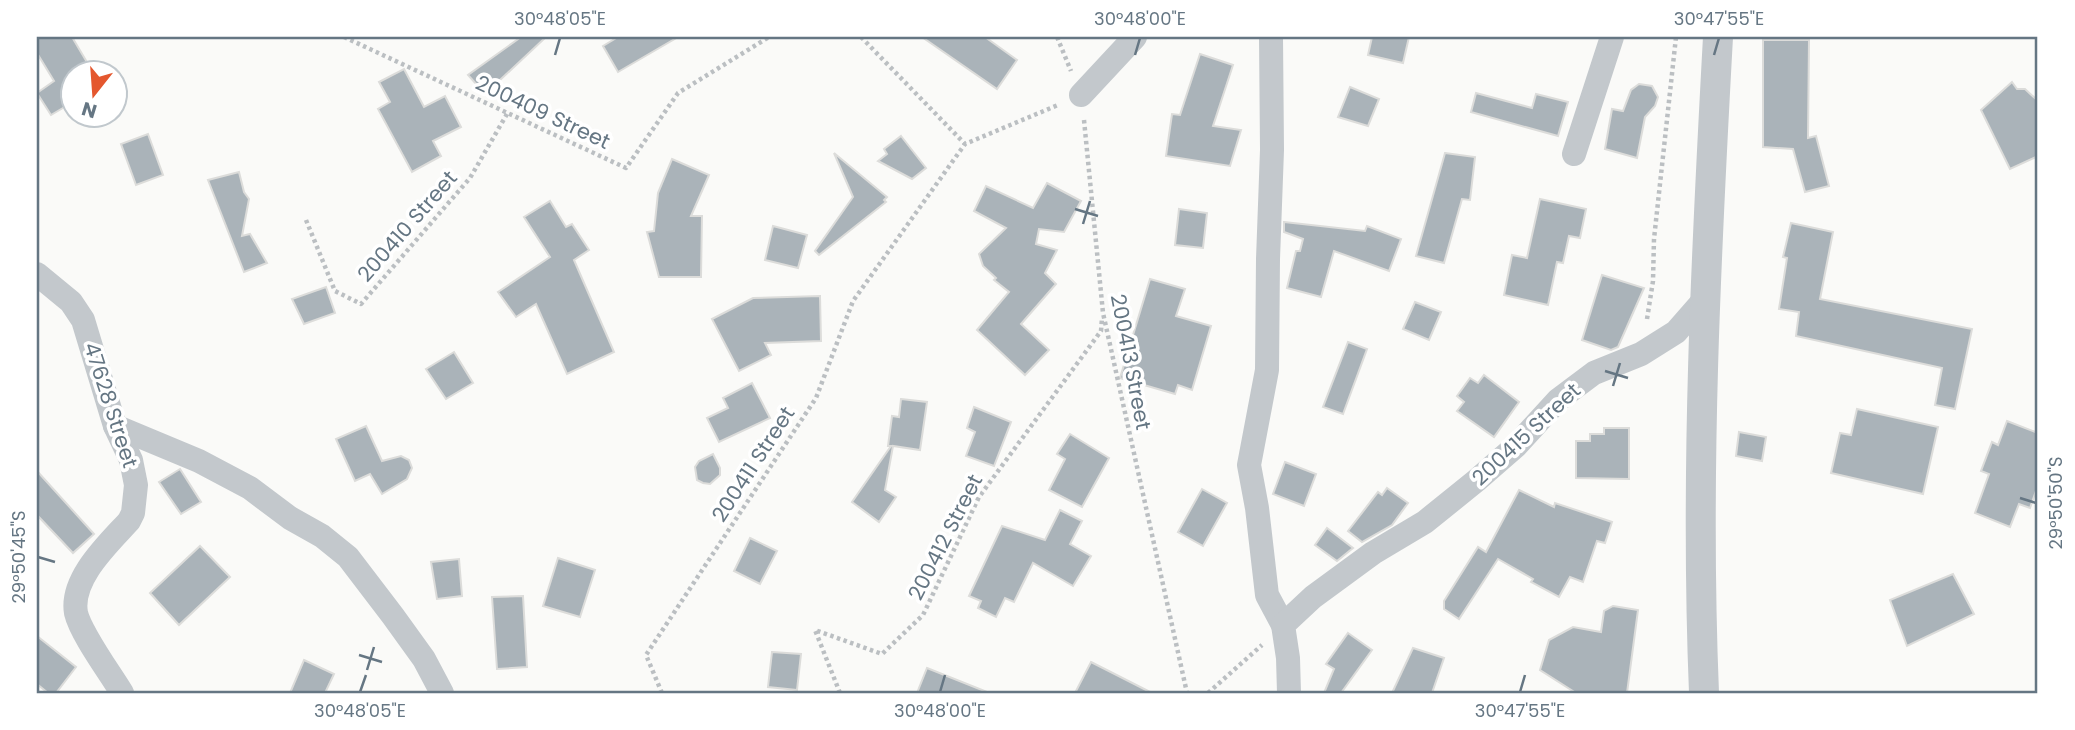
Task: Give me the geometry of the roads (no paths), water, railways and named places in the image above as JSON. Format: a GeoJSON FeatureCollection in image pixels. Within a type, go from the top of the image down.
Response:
{"type":"FeatureCollection","features":[{"type":"Feature","properties":{"kind":"street"},"geometry":{"type":"LineString","coordinates":[[1082,95],[1135,37]]}},
{"type":"Feature","properties":{"kind":"street"},"geometry":{"type":"LineString","coordinates":[[1271,37],[1272,150],[1266,370],[1249,465],[1267,595],[1283,625],[1289,693]]}},
{"type":"Feature","properties":{"kind":"street"},"geometry":{"type":"LineString","coordinates":[[1574,154],[1612,37]]}},
{"type":"Feature","properties":{"kind":"street"},"geometry":{"type":"LineString","coordinates":[[1703,693],[1700,591],[1704,300],[1718,37]]}},
{"type":"Feature","properties":{"kind":"street","name":"47628 Street"},"geometry":{"type":"LineString","coordinates":[[37,274],[71,302],[83,320],[115,426],[131,460],[136,485],[133,513],[85,573],[75,600],[80,624],[122,693]]}},
{"type":"Feature","properties":{"kind":"street","name":"200415 Street"},"geometry":{"type":"LineString","coordinates":[[1283,625],[1313,597],[1353,567],[1425,522],[1477,480],[1516,446],[1558,400],[1594,373],[1641,354],[1675,332],[1704,300]]}},
{"type":"Feature","properties":{"kind":"street"},"geometry":{"type":"LineString","coordinates":[[115,426],[198,461],[250,488],[290,518],[322,536],[348,557],[424,659],[442,693]]}}]}
